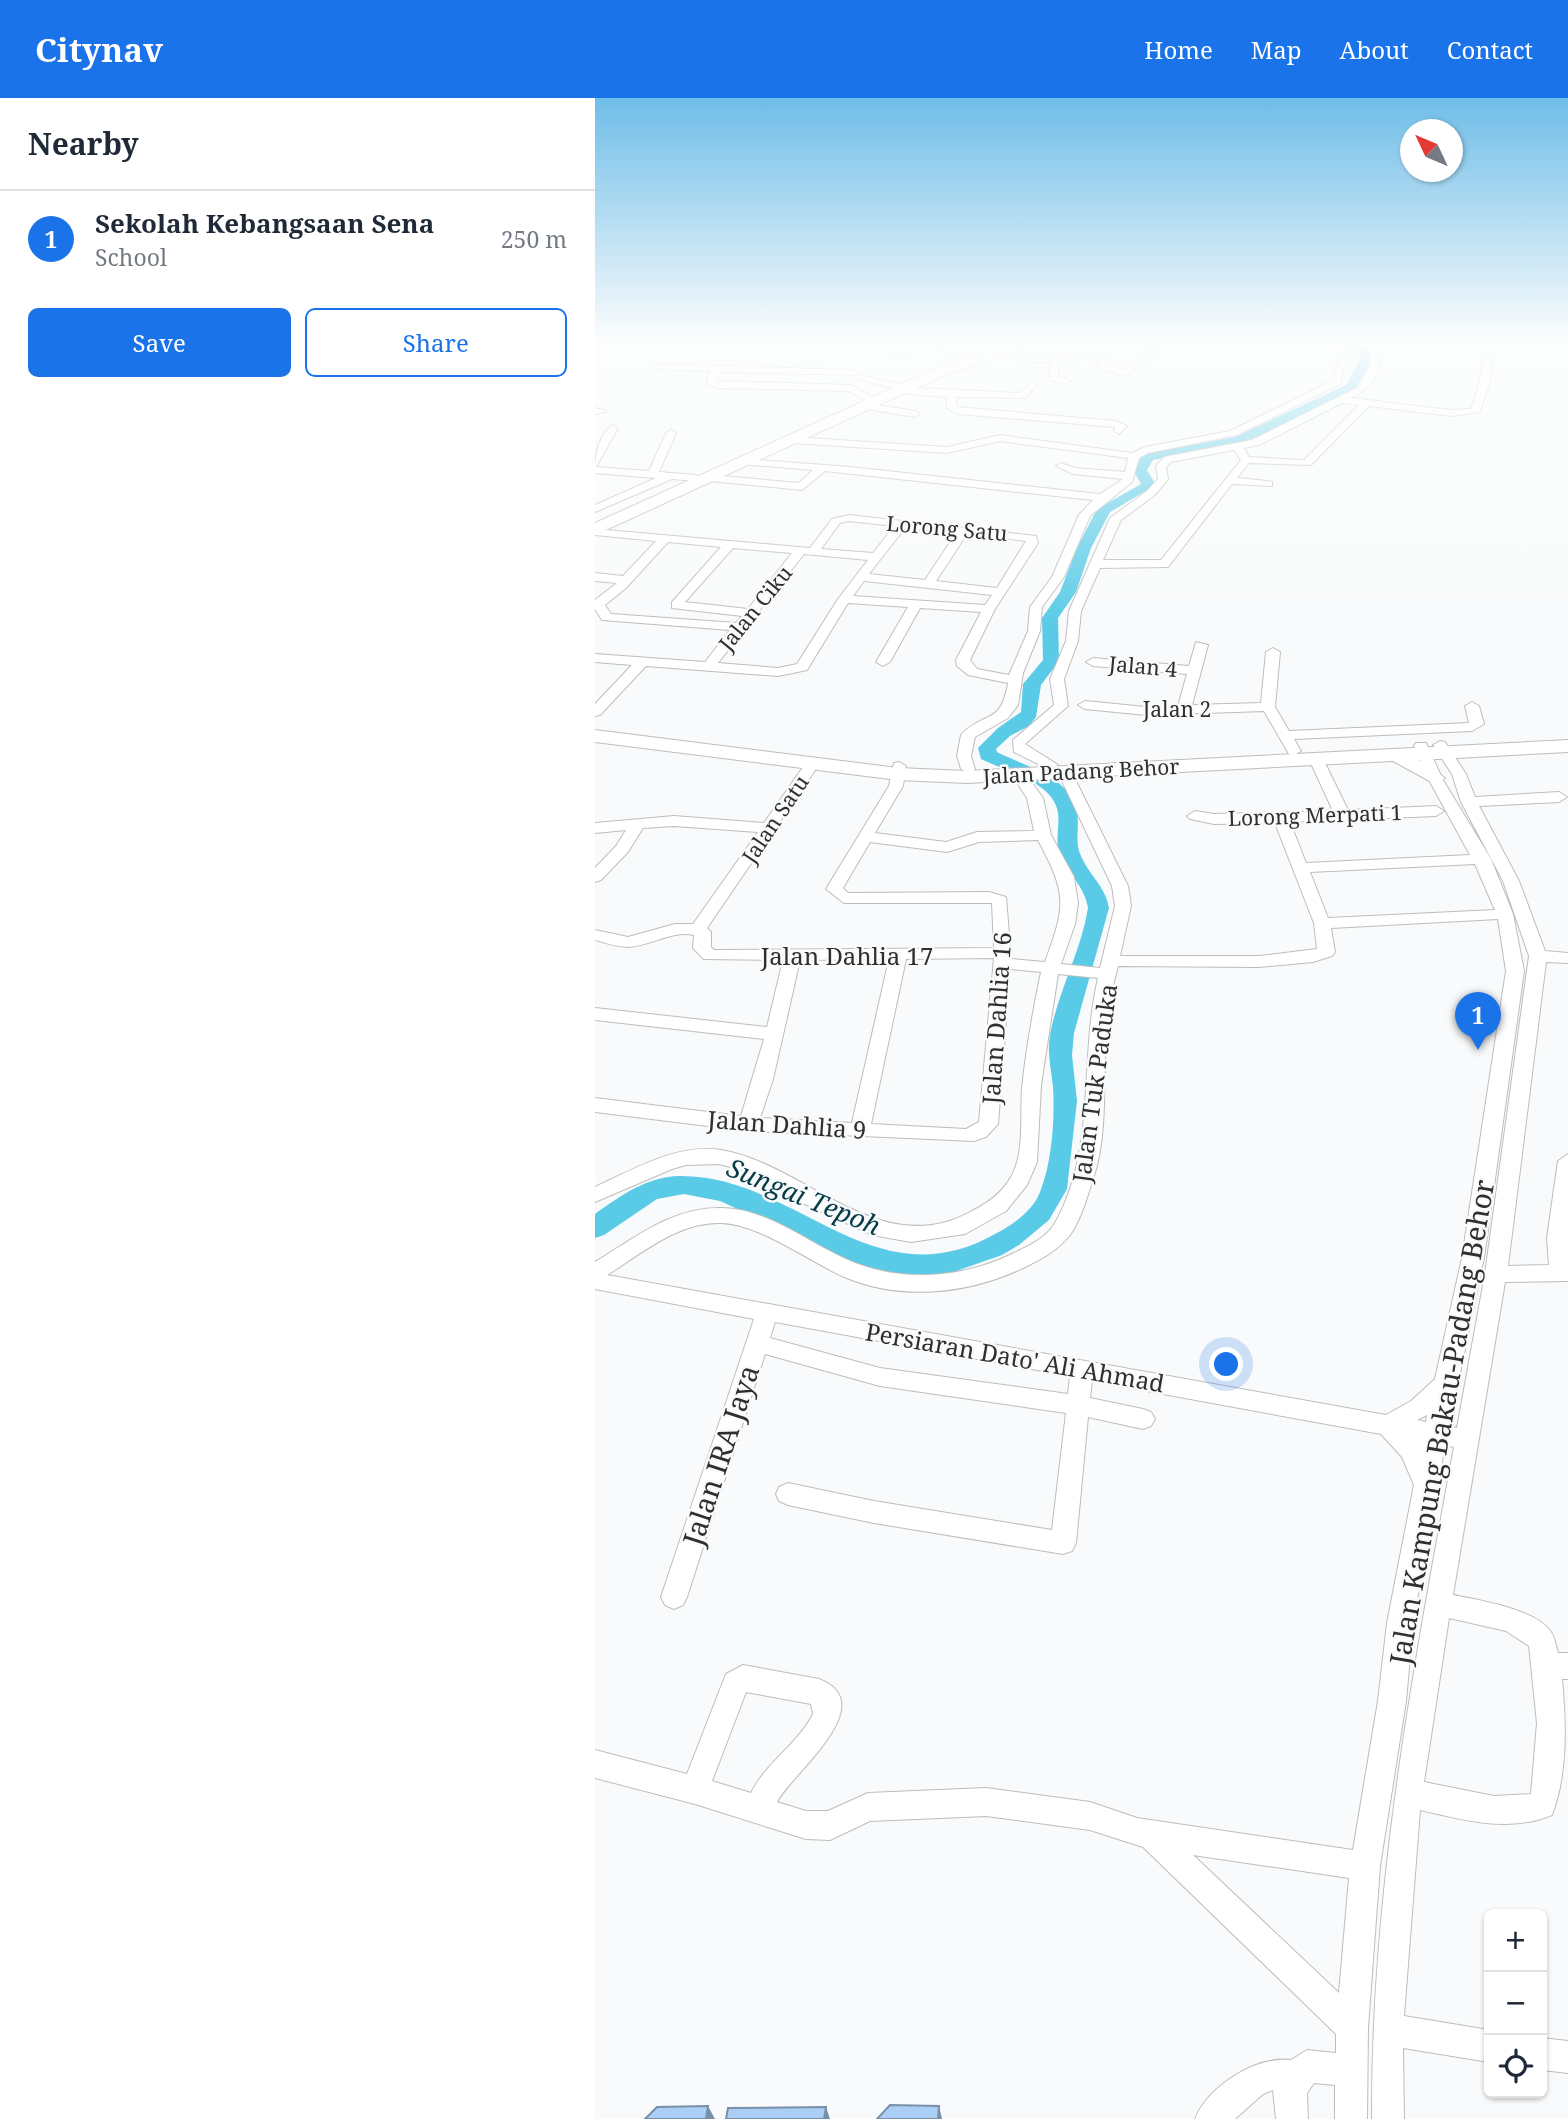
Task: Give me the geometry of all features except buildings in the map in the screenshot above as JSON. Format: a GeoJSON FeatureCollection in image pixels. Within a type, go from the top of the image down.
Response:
{"type":"FeatureCollection","features":[{"type":"Feature","properties":{"kind":"highway"},"geometry":{"type":"LineString","coordinates":[[597,532],[791,437]]}},
{"type":"Feature","properties":{"kind":"highway"},"geometry":{"type":"LineString","coordinates":[[703,479],[797,437]]}},
{"type":"Feature","properties":{"kind":"main road","name":"Jalan Padang Behor"},"geometry":{"type":"LineString","coordinates":[[595,728],[899,770],[968,769],[1012,772]]}},
{"type":"Feature","properties":{"kind":"main road","name":"Jalan Padang Behor"},"geometry":{"type":"LineString","coordinates":[[595,736],[813,763],[899,770],[1012,772],[1399,756],[1433,750],[1568,739]]}},
{"type":"Feature","properties":{"kind":"main road","name":"Jalan Padang Behor"},"geometry":{"type":"LineString","coordinates":[[1055,769],[1289,743],[1484,753],[1568,747]]}},
{"type":"Feature","properties":{"kind":"main road"},"geometry":{"type":"LineString","coordinates":[[1459,774],[1484,753]]}},
{"type":"Feature","properties":{"kind":"main road"},"geometry":{"type":"LineString","coordinates":[[1399,756],[1435,778]]}},
{"type":"Feature","properties":{"kind":"street"},"geometry":{"type":"LineString","coordinates":[[609,437],[595,467],[608,471],[822,489]]}},
{"type":"Feature","properties":{"kind":"street"},"geometry":{"type":"LineString","coordinates":[[653,474],[669,437]]}},
{"type":"Feature","properties":{"kind":"street"},"geometry":{"type":"LineString","coordinates":[[792,440],[947,450],[1000,438],[1134,456],[1145,450],[1203,437]]}},
{"type":"Feature","properties":{"kind":"street"},"geometry":{"type":"LineString","coordinates":[[1055,769],[1019,749],[1018,743],[1061,706],[1056,679],[1072,641],[1075,611],[1117,516],[1161,482],[1161,466],[1164,462],[1197,453],[1238,447],[1267,437]]}},
{"type":"Feature","properties":{"kind":"street"},"geometry":{"type":"LineString","coordinates":[[1246,460],[1307,463],[1333,437]]}},
{"type":"Feature","properties":{"kind":"street"},"geometry":{"type":"LineString","coordinates":[[1238,447],[1246,460]]}},
{"type":"Feature","properties":{"kind":"street"},"geometry":{"type":"LineString","coordinates":[[1197,453],[1219,462]]}},
{"type":"Feature","properties":{"kind":"street"},"geometry":{"type":"LineString","coordinates":[[968,769],[964,756],[968,735],[1003,715],[1011,705],[1016,673],[1034,631],[1036,607],[1058,576],[1074,536],[1090,509],[1125,484],[1134,456]]}},
{"type":"Feature","properties":{"kind":"street"},"geometry":{"type":"LineString","coordinates":[[1098,564],[1164,564],[1246,460]]}},
{"type":"Feature","properties":{"kind":"street"},"geometry":{"type":"LineString","coordinates":[[744,462],[1105,497],[1132,502]]}},
{"type":"Feature","properties":{"kind":"street"},"geometry":{"type":"LineString","coordinates":[[1061,467],[1073,471],[1129,477]]}},
{"type":"Feature","properties":{"kind":"street"},"geometry":{"type":"LineString","coordinates":[[802,487],[822,468]]}},
{"type":"Feature","properties":{"kind":"street"},"geometry":{"type":"LineString","coordinates":[[595,476],[608,471]]}},
{"type":"Feature","properties":{"kind":"street"},"geometry":{"type":"LineString","coordinates":[[595,509],[673,475]]}},
{"type":"Feature","properties":{"kind":"street"},"geometry":{"type":"LineString","coordinates":[[1230,481],[1268,484]]}},
{"type":"Feature","properties":{"kind":"street"},"geometry":{"type":"LineString","coordinates":[[1057,501],[1090,509]]}},
{"type":"Feature","properties":{"kind":"street","name":"Lorong Satu"},"geometry":{"type":"LineString","coordinates":[[807,550],[840,520],[965,529],[1032,538],[1032,543],[989,609],[963,660],[964,666],[973,672],[1016,681]]}},
{"type":"Feature","properties":{"kind":"street"},"geometry":{"type":"LineString","coordinates":[[595,658],[790,672],[805,662],[845,599],[901,524]]}},
{"type":"Feature","properties":{"kind":"street"},"geometry":{"type":"LineString","coordinates":[[928,584],[965,529]]}},
{"type":"Feature","properties":{"kind":"street"},"geometry":{"type":"LineString","coordinates":[[597,532],[876,557]]}},
{"type":"Feature","properties":{"kind":"street"},"geometry":{"type":"LineString","coordinates":[[664,540],[612,595],[596,605],[606,617],[738,627]]}},
{"type":"Feature","properties":{"kind":"street"},"geometry":{"type":"LineString","coordinates":[[729,545],[675,604],[679,607],[750,613]]}},
{"type":"Feature","properties":{"kind":"street","name":"Jalan Ciku"},"geometry":{"type":"LineString","coordinates":[[708,667],[738,627],[807,550]]}},
{"type":"Feature","properties":{"kind":"street"},"geometry":{"type":"LineString","coordinates":[[862,577],[1001,592]]}},
{"type":"Feature","properties":{"kind":"street"},"geometry":{"type":"LineString","coordinates":[[595,578],[624,580]]}},
{"type":"Feature","properties":{"kind":"street"},"geometry":{"type":"LineString","coordinates":[[845,599],[989,609]]}},
{"type":"Feature","properties":{"kind":"street"},"geometry":{"type":"LineString","coordinates":[[883,662],[915,605]]}},
{"type":"Feature","properties":{"kind":"street"},"geometry":{"type":"LineString","coordinates":[[1184,711],[1192,670],[1201,645]]}},
{"type":"Feature","properties":{"kind":"street"},"geometry":{"type":"LineString","coordinates":[[1273,652],[1268,707],[1289,743],[1472,727],[1477,724],[1472,706]]}},
{"type":"Feature","properties":{"kind":"street"},"geometry":{"type":"LineString","coordinates":[[595,712],[642,662]]}},
{"type":"Feature","properties":{"kind":"street","name":"Jalan 4"},"geometry":{"type":"LineString","coordinates":[[1093,662],[1192,670]]}},
{"type":"Feature","properties":{"kind":"street","name":"Jalan 2"},"geometry":{"type":"LineString","coordinates":[[1085,705],[1184,711],[1268,707]]}},
{"type":"Feature","properties":{"kind":"street","name":"Jalan Kampung Bakau-Padang Behor"},"geometry":{"type":"LineString","coordinates":[[1388,2119],[1387,2029],[1409,1793],[1465,1439],[1496,1274],[1538,956],[1511,881],[1469,802],[1459,774],[1433,750]]}},
{"type":"Feature","properties":{"kind":"street","name":"Jalan Kampung Bakau-Padang Behor"},"geometry":{"type":"LineString","coordinates":[[1351,2119],[1353,2026],[1365,1866],[1392,1701],[1400,1623],[1445,1383],[1473,1258],[1515,971],[1514,946],[1505,914],[1483,859],[1435,778],[1433,750]]}},
{"type":"Feature","properties":{"kind":"street"},"geometry":{"type":"LineString","coordinates":[[1316,759],[1342,814]]}},
{"type":"Feature","properties":{"kind":"street","name":"Jalan Satu"},"geometry":{"type":"LineString","coordinates":[[701,934],[736,876],[813,763]]}},
{"type":"Feature","properties":{"kind":"street","name":"Jalan Tuk Paduka"},"geometry":{"type":"LineString","coordinates":[[595,1272],[668,1225],[697,1218],[733,1215],[760,1223],[852,1271],[907,1283],[934,1284],[973,1279],[997,1272],[1034,1254],[1062,1230],[1078,1196],[1085,1173],[1092,1123],[1098,1016],[1106,969],[1121,926],[1122,894],[1068,779],[1055,769]]}},
{"type":"Feature","properties":{"kind":"street"},"geometry":{"type":"LineString","coordinates":[[899,770],[896,786],[866,837],[947,847],[977,837],[1043,835]]}},
{"type":"Feature","properties":{"kind":"street"},"geometry":{"type":"LineString","coordinates":[[595,1195],[665,1164],[686,1158],[719,1157],[757,1167],[803,1195],[872,1227],[911,1234],[958,1229],[977,1221],[1008,1197],[1027,1162],[1031,1085],[1050,967],[1067,924],[1070,889],[1061,866],[1043,835],[1035,798],[1012,772]]}},
{"type":"Feature","properties":{"kind":"street"},"geometry":{"type":"LineString","coordinates":[[1469,802],[1559,797]]}},
{"type":"Feature","properties":{"kind":"street","name":"Lorong Merpati 1"},"geometry":{"type":"LineString","coordinates":[[1195,816],[1215,819],[1281,818],[1436,811]]}},
{"type":"Feature","properties":{"kind":"street"},"geometry":{"type":"LineString","coordinates":[[1070,969],[1321,956],[1326,952],[1322,923],[1281,818]]}},
{"type":"Feature","properties":{"kind":"street"},"geometry":{"type":"LineString","coordinates":[[595,828],[674,821],[769,828]]}},
{"type":"Feature","properties":{"kind":"street"},"geometry":{"type":"LineString","coordinates":[[595,877],[622,849],[637,824]]}},
{"type":"Feature","properties":{"kind":"street","name":"Jalan Dahlia 16"},"geometry":{"type":"LineString","coordinates":[[866,837],[834,889],[845,898],[989,897],[1000,901],[1002,958],[988,1124],[979,1132]]}},
{"type":"Feature","properties":{"kind":"street"},"geometry":{"type":"LineString","coordinates":[[1300,868],[1483,859]]}},
{"type":"Feature","properties":{"kind":"street"},"geometry":{"type":"LineString","coordinates":[[1322,923],[1505,914]]}},
{"type":"Feature","properties":{"kind":"street"},"geometry":{"type":"LineString","coordinates":[[595,935],[629,942],[683,928],[701,934]]}},
{"type":"Feature","properties":{"kind":"street","name":"Jalan Dahlia 17"},"geometry":{"type":"LineString","coordinates":[[701,934],[702,948],[710,955],[1002,958],[1070,969]]}},
{"type":"Feature","properties":{"kind":"street"},"geometry":{"type":"LineString","coordinates":[[860,1129],[898,955]]}},
{"type":"Feature","properties":{"kind":"street"},"geometry":{"type":"LineString","coordinates":[[748,1124],[764,1079],[792,956]]}},
{"type":"Feature","properties":{"kind":"street"},"geometry":{"type":"LineString","coordinates":[[1538,956],[1568,958]]}},
{"type":"Feature","properties":{"kind":"street"},"geometry":{"type":"LineString","coordinates":[[595,1014],[774,1034]]}},
{"type":"Feature","properties":{"kind":"street","name":"Jalan Dahlia 9"},"geometry":{"type":"LineString","coordinates":[[595,1105],[748,1124],[967,1136],[979,1132]]}},
{"type":"Feature","properties":{"kind":"street"},"geometry":{"type":"LineString","coordinates":[[1496,1274],[1564,1273],[1557,1238],[1568,1161]]}},
{"type":"Feature","properties":{"kind":"street","name":"Persiaran Dato' Ali Ahmad"},"geometry":{"type":"LineString","coordinates":[[595,1281],[1465,1439]]}},
{"type":"Feature","properties":{"kind":"street","name":"Jalan IRA Jaya"},"geometry":{"type":"LineString","coordinates":[[674,1597],[767,1314]]}},
{"type":"Feature","properties":{"kind":"street"},"geometry":{"type":"LineString","coordinates":[[757,1343],[880,1377],[1077,1405],[1143,1419]]}},
{"type":"Feature","properties":{"kind":"street"},"geometry":{"type":"LineString","coordinates":[[788,1494],[874,1512],[1063,1542],[1082,1369]]}},
{"type":"Feature","properties":{"kind":"street"},"geometry":{"type":"LineString","coordinates":[[1427,1488],[1412,1451],[1388,1425],[1419,1408],[1445,1383]]}},
{"type":"Feature","properties":{"kind":"street"},"geometry":{"type":"LineString","coordinates":[[1409,1793],[1462,1805],[1529,1811],[1542,1805],[1551,1761],[1557,1666],[1534,1631],[1497,1618],[1439,1604]]}},
{"type":"Feature","properties":{"kind":"street"},"geometry":{"type":"LineString","coordinates":[[695,1790],[736,1683],[743,1678],[819,1692],[827,1699],[829,1707],[819,1731],[776,1777],[758,1810]]}},
{"type":"Feature","properties":{"kind":"street"},"geometry":{"type":"LineString","coordinates":[[595,1764],[695,1790],[806,1825],[830,1826],[868,1807],[986,1802],[1090,1816],[1150,1834],[1365,1866]]}},
{"type":"Feature","properties":{"kind":"street"},"geometry":{"type":"LineString","coordinates":[[1150,1834],[1353,2026]]}},
{"type":"Feature","properties":{"kind":"street"},"geometry":{"type":"LineString","coordinates":[[1387,2029],[1484,2045]]}},
{"type":"Feature","properties":{"kind":"street"},"geometry":{"type":"LineString","coordinates":[[1547,2055],[1568,2057]]}},
{"type":"Feature","properties":{"kind":"street"},"geometry":{"type":"LineString","coordinates":[[1292,2119],[1290,2088],[1307,2066],[1352,2071]]}},
{"type":"Feature","properties":{"kind":"street"},"geometry":{"type":"LineString","coordinates":[[1211,2119],[1252,2082],[1273,2074],[1296,2077]]}},
{"type":"Feature","properties":{"kind":"waterway","name":"Sungai Tepoh"},"geometry":{"type":"LineString","coordinates":[[595,1228],[648,1193],[672,1185],[684,1185],[724,1192],[761,1206],[833,1243],[869,1258],[907,1266],[948,1264],[992,1248],[1018,1233],[1046,1206],[1054,1189],[1063,1130],[1065,1092],[1060,1055],[1062,1033],[1070,999],[1097,918],[1097,899],[1069,852],[1068,817],[1061,797],[1046,783],[988,755],[987,748],[1004,732],[1023,722],[1030,713],[1032,684],[1051,661],[1050,618],[1068,592],[1084,548],[1104,509],[1149,485],[1140,470],[1148,457],[1245,437]]}},
{"type":"Feature","properties":{"kind":"place","name":"Sekolah Kebangsaan Sena"},"geometry":{"type":"Point","coordinates":[1478,1050]}}]}
